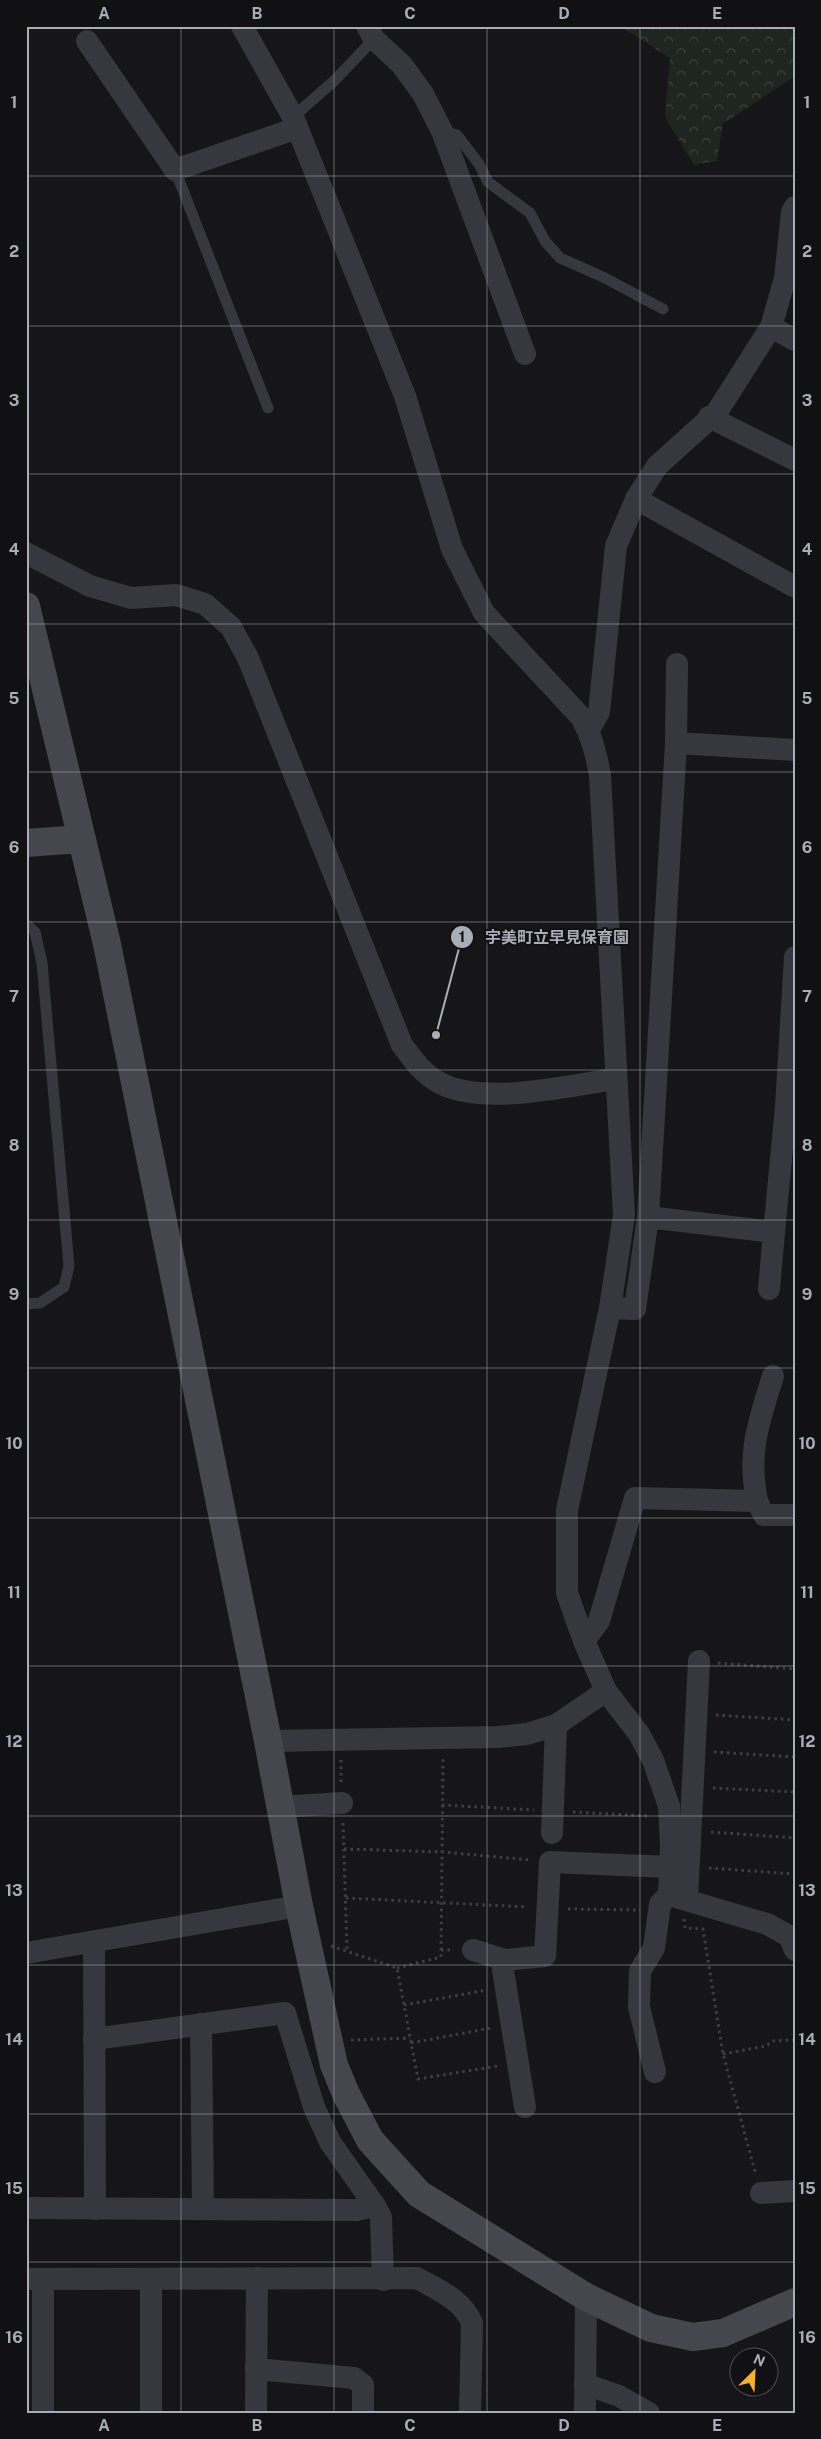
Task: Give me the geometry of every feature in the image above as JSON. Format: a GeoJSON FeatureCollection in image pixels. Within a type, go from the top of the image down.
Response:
{"type":"FeatureCollection","features":[{"type":"Feature","properties":{"kind":"street"},"geometry":{"type":"LineString","coordinates":[[242,26],[295,122],[405,396],[452,549],[484,613],[581,717],[596,749],[600,775],[615,1080],[624,1215],[610,1308],[567,1510],[567,1593],[584,1641],[606,1691],[639,1734],[653,1760],[669,1806],[679,1867]]}},
{"type":"Feature","properties":{"kind":"street"},"geometry":{"type":"LineString","coordinates":[[371,33],[402,65],[418,86],[442,131],[525,354]]}},
{"type":"Feature","properties":{"kind":"street"},"geometry":{"type":"LineString","coordinates":[[87,40],[175,170],[295,122]]}},
{"type":"Feature","properties":{"kind":"street"},"geometry":{"type":"LineString","coordinates":[[588,730],[599,712],[616,546],[636,499],[658,466],[717,412],[771,328],[785,278],[794,211]]}},
{"type":"Feature","properties":{"kind":"street"},"geometry":{"type":"LineString","coordinates":[[771,328],[795,340]]}},
{"type":"Feature","properties":{"kind":"street"},"geometry":{"type":"LineString","coordinates":[[709,418],[795,460]]}},
{"type":"Feature","properties":{"kind":"street"},"geometry":{"type":"LineString","coordinates":[[636,499],[795,587]]}},
{"type":"Feature","properties":{"kind":"street"},"geometry":{"type":"LineString","coordinates":[[26,553],[90,586],[131,598],[176,595],[205,604],[231,626],[248,658],[402,1045],[418,1067],[440,1083],[472,1094],[512,1093],[615,1080]]}},
{"type":"Feature","properties":{"kind":"street"},"geometry":{"type":"LineString","coordinates":[[26,606],[107,944],[268,1741],[299,1906],[334,2065],[346,2094],[370,2140],[419,2194],[586,2297],[651,2328],[693,2337],[723,2333],[795,2302]]}},
{"type":"Feature","properties":{"kind":"street"},"geometry":{"type":"LineString","coordinates":[[610,1308],[635,1309],[648,1217],[676,743],[677,664]]}},
{"type":"Feature","properties":{"kind":"street"},"geometry":{"type":"LineString","coordinates":[[676,743],[795,750]]}},
{"type":"Feature","properties":{"kind":"street"},"geometry":{"type":"LineString","coordinates":[[26,843],[81,839]]}},
{"type":"Feature","properties":{"kind":"street"},"geometry":{"type":"LineString","coordinates":[[769,1289],[786,1107],[795,957]]}},
{"type":"Feature","properties":{"kind":"street"},"geometry":{"type":"LineString","coordinates":[[648,1217],[774,1232]]}},
{"type":"Feature","properties":{"kind":"street"},"geometry":{"type":"LineString","coordinates":[[772,1376],[753,1441],[753,1482],[757,1501],[764,1514],[795,1515]]}},
{"type":"Feature","properties":{"kind":"street"},"geometry":{"type":"LineString","coordinates":[[584,1641],[599,1621],[635,1498],[757,1501]]}},
{"type":"Feature","properties":{"kind":"street"},"geometry":{"type":"LineString","coordinates":[[655,2072],[639,2007],[640,1971],[654,1948],[674,1899],[679,1867],[690,1831],[699,1661]]}},
{"type":"Feature","properties":{"kind":"street"},"geometry":{"type":"LineString","coordinates":[[268,1741],[498,1737],[527,1734],[556,1725],[606,1691]]}},
{"type":"Feature","properties":{"kind":"street"},"geometry":{"type":"LineString","coordinates":[[552,1822],[556,1725]]}},
{"type":"Feature","properties":{"kind":"street"},"geometry":{"type":"LineString","coordinates":[[281,1807],[342,1803]]}},
{"type":"Feature","properties":{"kind":"street"},"geometry":{"type":"LineString","coordinates":[[473,1950],[505,1960],[545,1956],[550,1862],[679,1867]]}},
{"type":"Feature","properties":{"kind":"street"},"geometry":{"type":"LineString","coordinates":[[674,1899],[767,1924],[793,1940]]}},
{"type":"Feature","properties":{"kind":"street"},"geometry":{"type":"LineString","coordinates":[[26,1953],[299,1906]]}},
{"type":"Feature","properties":{"kind":"street"},"geometry":{"type":"LineString","coordinates":[[94,1942],[95,2209]]}},
{"type":"Feature","properties":{"kind":"street"},"geometry":{"type":"LineString","coordinates":[[505,1960],[503,1970],[525,2107]]}},
{"type":"Feature","properties":{"kind":"street"},"geometry":{"type":"LineString","coordinates":[[94,2039],[284,2013],[314,2107],[330,2142],[381,2217],[382,2280]]}},
{"type":"Feature","properties":{"kind":"street"},"geometry":{"type":"LineString","coordinates":[[201,2024],[203,2210]]}},
{"type":"Feature","properties":{"kind":"street"},"geometry":{"type":"LineString","coordinates":[[761,2193],[795,2191]]}},
{"type":"Feature","properties":{"kind":"street"},"geometry":{"type":"LineString","coordinates":[[26,2208],[357,2210],[375,2206]]}},
{"type":"Feature","properties":{"kind":"street"},"geometry":{"type":"LineString","coordinates":[[256,2413],[257,2278]]}},
{"type":"Feature","properties":{"kind":"street"},"geometry":{"type":"LineString","coordinates":[[43,2413],[34,2279],[257,2278],[382,2280],[417,2278],[453,2298],[467,2310],[472,2323],[470,2413]]}},
{"type":"Feature","properties":{"kind":"street"},"geometry":{"type":"LineString","coordinates":[[151,2279],[152,2413]]}},
{"type":"Feature","properties":{"kind":"street"},"geometry":{"type":"LineString","coordinates":[[585,2413],[586,2297]]}},
{"type":"Feature","properties":{"kind":"street"},"geometry":{"type":"LineString","coordinates":[[256,2369],[354,2378],[363,2385],[363,2413]]}},
{"type":"Feature","properties":{"kind":"street"},"geometry":{"type":"LineString","coordinates":[[585,2384],[619,2396],[649,2413]]}},
{"type":"Feature","properties":{"kind":"lane"},"geometry":{"type":"LineString","coordinates":[[295,122],[334,81],[371,33]]}},
{"type":"Feature","properties":{"kind":"lane"},"geometry":{"type":"LineString","coordinates":[[442,131],[457,136],[488,182],[530,212],[546,241],[560,258],[603,277],[663,309]]}},
{"type":"Feature","properties":{"kind":"lane"},"geometry":{"type":"LineString","coordinates":[[175,170],[268,408]]}},
{"type":"Feature","properties":{"kind":"lane"},"geometry":{"type":"LineString","coordinates":[[26,924],[35,932],[42,963],[69,1266],[64,1287],[40,1303],[26,1304]]}},
{"type":"Feature","properties":{"kind":"path"},"geometry":{"type":"LineString","coordinates":[[699,1661],[795,1669]]}},
{"type":"Feature","properties":{"kind":"path"},"geometry":{"type":"LineString","coordinates":[[696,1714],[795,1720]]}},
{"type":"Feature","properties":{"kind":"path"},"geometry":{"type":"LineString","coordinates":[[308,1946],[326,1944],[397,1968],[441,1956],[443,1738]]}},
{"type":"Feature","properties":{"kind":"path"},"geometry":{"type":"LineString","coordinates":[[340,1740],[347,1952]]}},
{"type":"Feature","properties":{"kind":"path"},"geometry":{"type":"LineString","coordinates":[[694,1751],[795,1757]]}},
{"type":"Feature","properties":{"kind":"path"},"geometry":{"type":"LineString","coordinates":[[692,1787],[795,1792]]}},
{"type":"Feature","properties":{"kind":"path"},"geometry":{"type":"LineString","coordinates":[[442,1805],[552,1822],[670,1818]]}},
{"type":"Feature","properties":{"kind":"path"},"geometry":{"type":"LineString","coordinates":[[690,1831],[795,1838]]}},
{"type":"Feature","properties":{"kind":"path"},"geometry":{"type":"LineString","coordinates":[[344,1848],[442,1852],[550,1862]]}},
{"type":"Feature","properties":{"kind":"path"},"geometry":{"type":"LineString","coordinates":[[679,1867],[795,1874]]}},
{"type":"Feature","properties":{"kind":"path"},"geometry":{"type":"LineString","coordinates":[[346,1898],[548,1908],[641,1910],[674,1899],[684,1928],[703,1929],[723,2054],[761,2193]]}},
{"type":"Feature","properties":{"kind":"path"},"geometry":{"type":"LineString","coordinates":[[397,1968],[418,2079],[518,2063]]}},
{"type":"Feature","properties":{"kind":"path"},"geometry":{"type":"LineString","coordinates":[[404,2005],[506,1987]]}},
{"type":"Feature","properties":{"kind":"path"},"geometry":{"type":"LineString","coordinates":[[411,2043],[512,2024]]}},
{"type":"Feature","properties":{"kind":"path"},"geometry":{"type":"LineString","coordinates":[[330,2044],[348,2040],[410,2038]]}},
{"type":"Feature","properties":{"kind":"path"},"geometry":{"type":"LineString","coordinates":[[723,2054],[766,2046],[773,2041],[795,2040]]}},
{"type":"Feature","properties":{"kind":"green space"},"geometry":{"type":"Polygon","coordinates":[[[620,26],[795,26],[795,76],[723,124],[717,161],[694,165],[665,117],[670,58],[620,26]]]}},
{"type":"Feature","properties":{"kind":"place","name":"宇美町立早見保育園"},"geometry":{"type":"Point","coordinates":[436,1035]}}]}
